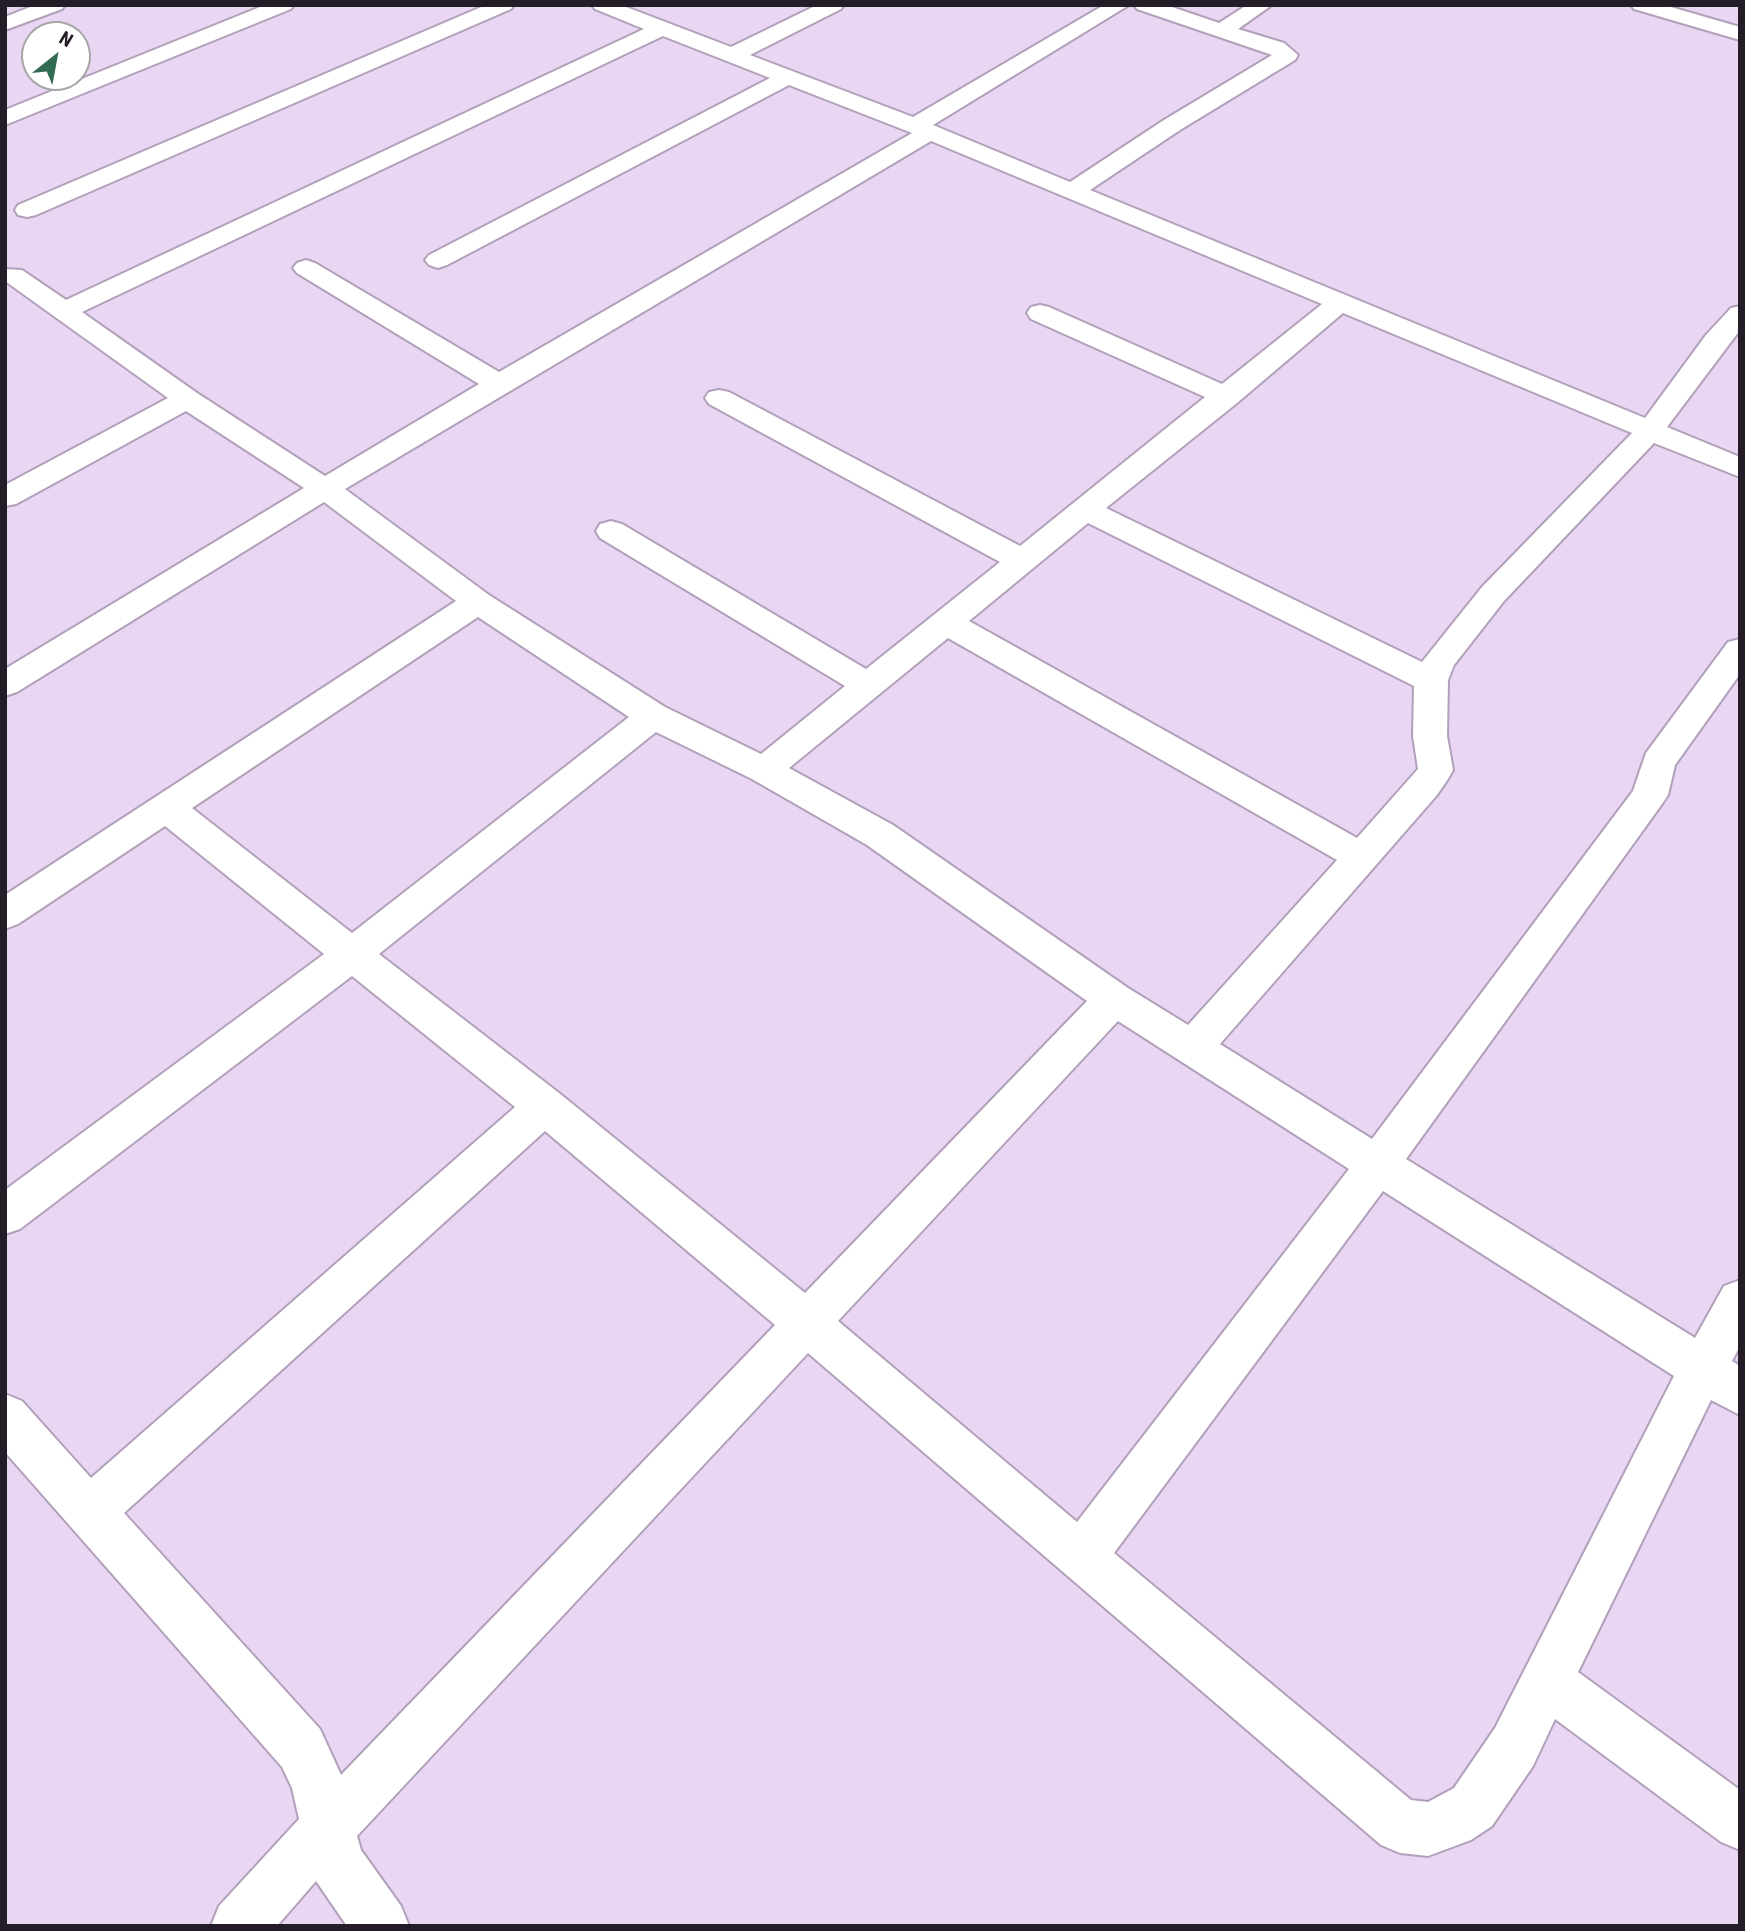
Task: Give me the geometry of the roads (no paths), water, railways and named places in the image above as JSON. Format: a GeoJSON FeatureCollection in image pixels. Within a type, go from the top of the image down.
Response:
{"type":"FeatureCollection","features":[{"type":"Feature","properties":{"kind":"street"},"geometry":{"type":"LineString","coordinates":[[5,24],[55,5]]}},
{"type":"Feature","properties":{"kind":"street"},"geometry":{"type":"LineString","coordinates":[[5,118],[284,5]]}},
{"type":"Feature","properties":{"kind":"street"},"geometry":{"type":"LineString","coordinates":[[27,210],[504,5]]}},
{"type":"Feature","properties":{"kind":"street"},"geometry":{"type":"LineString","coordinates":[[732,56],[834,5]]}},
{"type":"Feature","properties":{"kind":"street"},"geometry":{"type":"LineString","coordinates":[[5,684],[923,129],[1119,5]]}},
{"type":"Feature","properties":{"kind":"street"},"geometry":{"type":"LineString","coordinates":[[1072,191],[1172,125],[1287,55],[1276,48],[1144,5]]}},
{"type":"Feature","properties":{"kind":"street"},"geometry":{"type":"LineString","coordinates":[[1222,30],[1262,5]]}},
{"type":"Feature","properties":{"kind":"street"},"geometry":{"type":"LineString","coordinates":[[1641,5],[1686,11],[1740,34]]}},
{"type":"Feature","properties":{"kind":"street"},"geometry":{"type":"LineString","coordinates":[[621,8],[786,78],[923,129],[1740,468]]}},
{"type":"Feature","properties":{"kind":"street"},"geometry":{"type":"LineString","coordinates":[[64,311],[663,28]]}},
{"type":"Feature","properties":{"kind":"street"},"geometry":{"type":"LineString","coordinates":[[438,260],[786,78]]}},
{"type":"Feature","properties":{"kind":"street"},"geometry":{"type":"LineString","coordinates":[[306,268],[499,384]]}},
{"type":"Feature","properties":{"kind":"street"},"geometry":{"type":"LineString","coordinates":[[13,275],[187,399],[325,489],[478,602],[653,716],[764,770],[880,835],[1114,999],[1722,1380]]}},
{"type":"Feature","properties":{"kind":"street"},"geometry":{"type":"LineString","coordinates":[[764,770],[1227,397],[1339,303]]}},
{"type":"Feature","properties":{"kind":"street"},"geometry":{"type":"LineString","coordinates":[[1040,313],[1227,397]]}},
{"type":"Feature","properties":{"kind":"street"},"geometry":{"type":"LineString","coordinates":[[1192,1048],[1436,770],[1430,736],[1431,680],[1439,661],[1493,594],[1649,432],[1716,341],[1740,314]]}},
{"type":"Feature","properties":{"kind":"street"},"geometry":{"type":"LineString","coordinates":[[719,398],[1023,561]]}},
{"type":"Feature","properties":{"kind":"street"},"geometry":{"type":"LineString","coordinates":[[5,497],[187,399]]}},
{"type":"Feature","properties":{"kind":"street"},"geometry":{"type":"LineString","coordinates":[[1087,510],[1431,680]]}},
{"type":"Feature","properties":{"kind":"street"},"geometry":{"type":"LineString","coordinates":[[611,531],[868,685]]}},
{"type":"Feature","properties":{"kind":"street"},"geometry":{"type":"LineString","coordinates":[[5,914],[478,602]]}},
{"type":"Feature","properties":{"kind":"street"},"geometry":{"type":"LineString","coordinates":[[946,622],[1361,857]]}},
{"type":"Feature","properties":{"kind":"street"},"geometry":{"type":"LineString","coordinates":[[1081,1557],[1377,1165],[1650,795],[1658,762],[1740,650]]}},
{"type":"Feature","properties":{"kind":"street"},"geometry":{"type":"LineString","coordinates":[[5,1215],[351,954],[653,716]]}},
{"type":"Feature","properties":{"kind":"street"},"geometry":{"type":"LineString","coordinates":[[168,808],[544,1106],[808,1324],[1400,1826],[1428,1829],[1452,1822],[1473,1807],[1514,1747],[1547,1681],[1722,1380],[1740,1301]]}},
{"type":"Feature","properties":{"kind":"street"},"geometry":{"type":"LineString","coordinates":[[239,1926],[327,1828],[1114,999]]}},
{"type":"Feature","properties":{"kind":"street"},"geometry":{"type":"LineString","coordinates":[[90,1511],[544,1106]]}},
{"type":"Feature","properties":{"kind":"street"},"geometry":{"type":"LineString","coordinates":[[5,1417],[301,1748],[318,1785],[336,1863],[381,1926]]}},
{"type":"Feature","properties":{"kind":"street"},"geometry":{"type":"LineString","coordinates":[[1547,1681],[1740,1823]]}}]}
